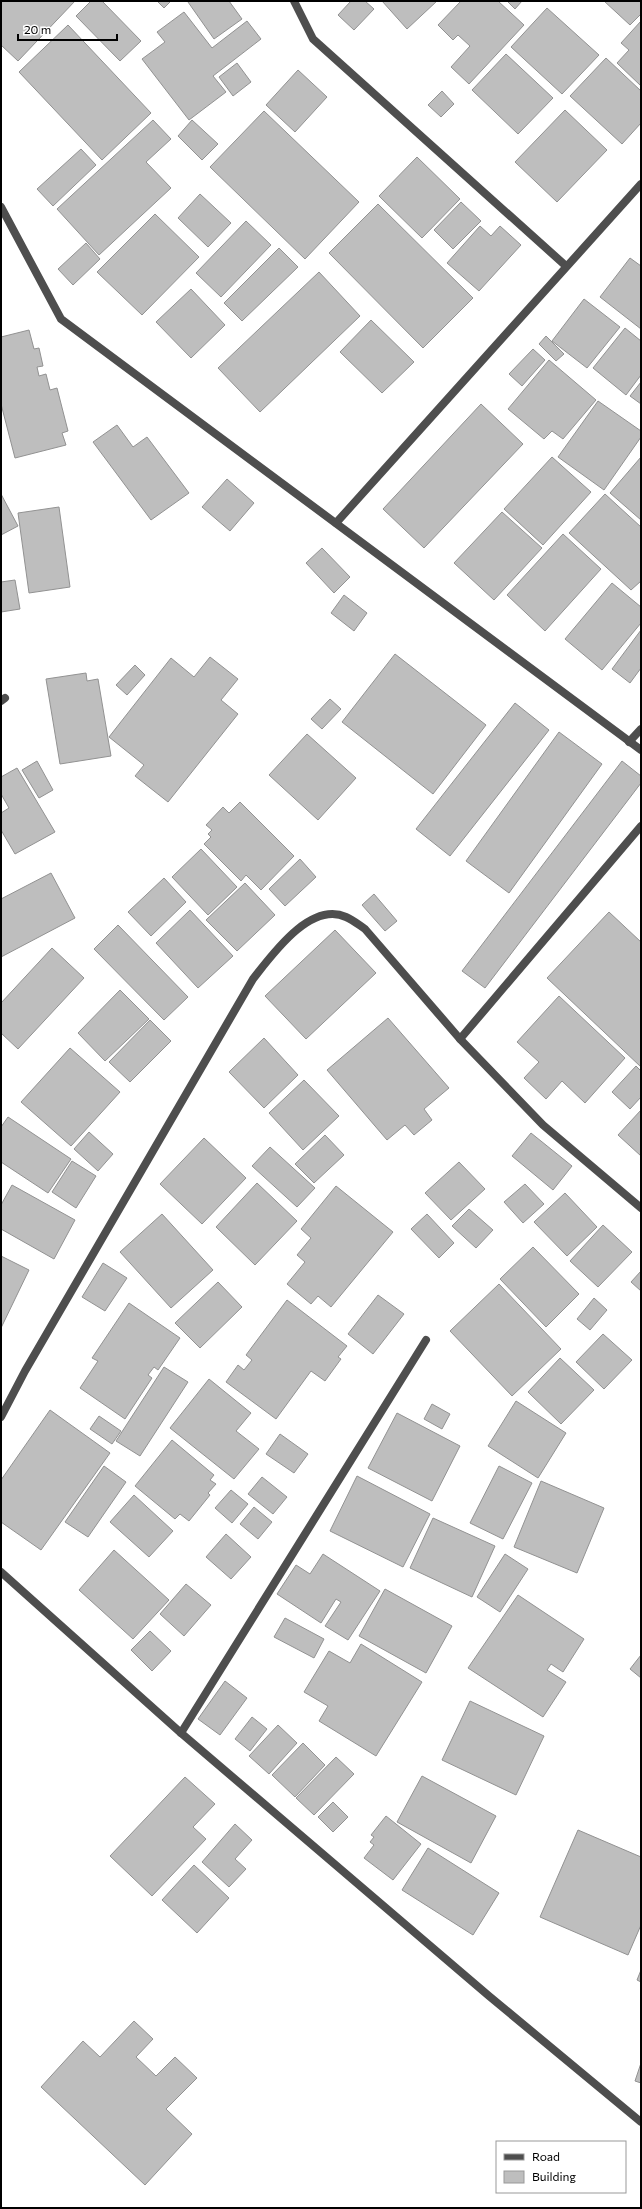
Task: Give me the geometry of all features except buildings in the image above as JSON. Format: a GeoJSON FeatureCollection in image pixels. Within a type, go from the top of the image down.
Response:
{"type":"FeatureCollection","features":[{"type":"Feature","properties":{"kind":"street"},"geometry":{"type":"LineString","coordinates":[[294,1],[313,39],[566,266]]}},
{"type":"Feature","properties":{"kind":"street"},"geometry":{"type":"LineString","coordinates":[[336,523],[641,184]]}},
{"type":"Feature","properties":{"kind":"street"},"geometry":{"type":"LineString","coordinates":[[2,210],[61,319],[641,750]]}},
{"type":"Feature","properties":{"kind":"street"},"geometry":{"type":"LineString","coordinates":[[629,742],[641,729]]}},
{"type":"Feature","properties":{"kind":"street"},"geometry":{"type":"LineString","coordinates":[[460,1039],[641,826]]}},
{"type":"Feature","properties":{"kind":"street"},"geometry":{"type":"LineString","coordinates":[[1,1417],[25,1372],[253,979],[270,957],[298,928],[323,915],[345,917],[364,929],[460,1039],[543,1125],[641,1208]]}},
{"type":"Feature","properties":{"kind":"street"},"geometry":{"type":"LineString","coordinates":[[181,1733],[426,1340]]}},
{"type":"Feature","properties":{"kind":"street"},"geometry":{"type":"LineString","coordinates":[[1,1572],[181,1733],[489,1996],[641,2122]]}}]}
